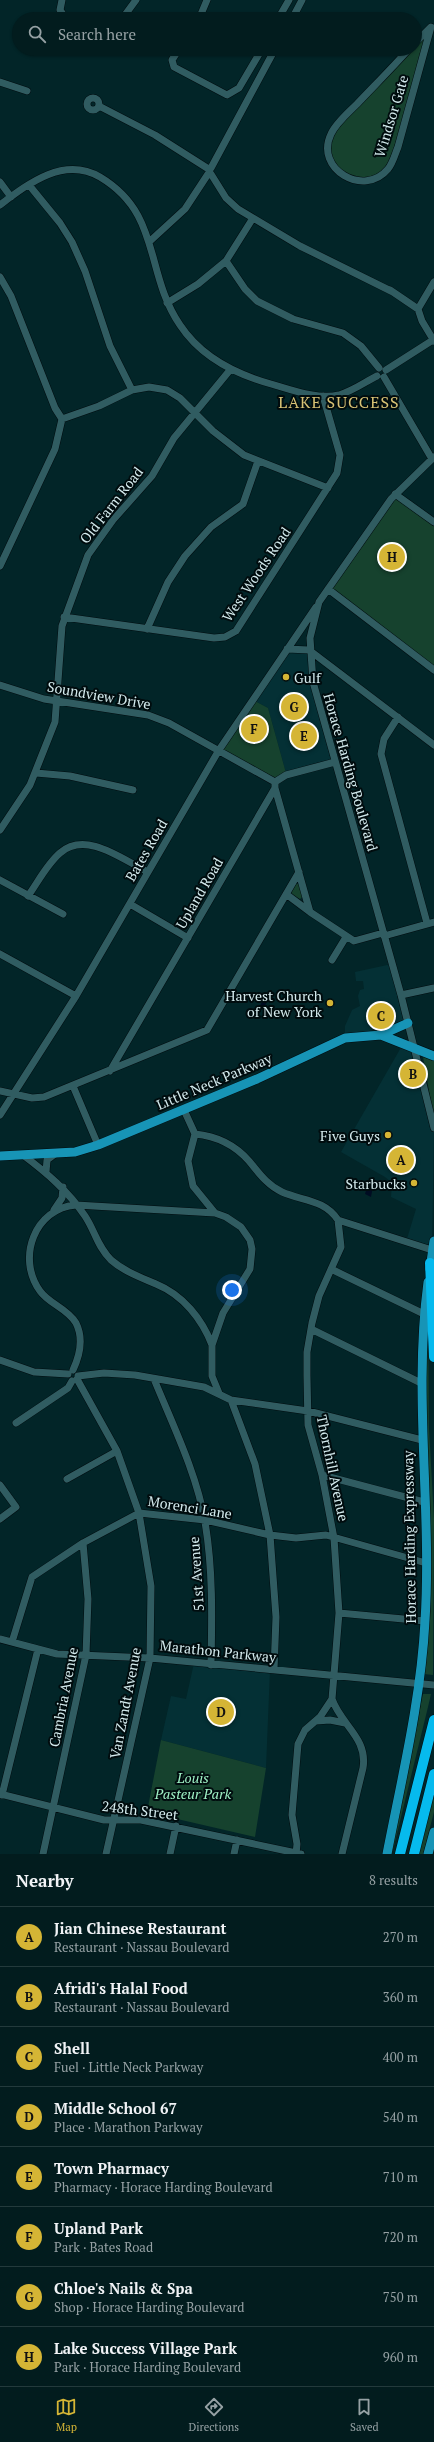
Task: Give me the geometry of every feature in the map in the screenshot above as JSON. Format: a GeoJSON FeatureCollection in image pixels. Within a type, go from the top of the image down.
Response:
{"type":"FeatureCollection","features":[{"type":"Feature","properties":{"kind":"highway"},"geometry":{"type":"LineString","coordinates":[[430,1263],[434,1357]]}},
{"type":"Feature","properties":{"kind":"highway"},"geometry":{"type":"LineString","coordinates":[[400,1854],[434,1720]]}},
{"type":"Feature","properties":{"kind":"highway"},"geometry":{"type":"LineString","coordinates":[[414,1854],[434,1774]]}},
{"type":"Feature","properties":{"kind":"main road"},"geometry":{"type":"LineString","coordinates":[[381,1035],[408,1023]]}},
{"type":"Feature","properties":{"kind":"main road","name":"Little Neck Parkway"},"geometry":{"type":"LineString","coordinates":[[0,1156],[75,1152],[98,1145],[184,1110],[345,1038],[381,1035],[434,1056]]}},
{"type":"Feature","properties":{"kind":"main road","name":"Horace Harding Expressway"},"geometry":{"type":"LineString","coordinates":[[387,1854],[427,1685],[425,1621],[426,1562],[421,1383],[424,1314],[433,1245]]}},
{"type":"Feature","properties":{"kind":"main road"},"geometry":{"type":"LineString","coordinates":[[428,1854],[434,1832]]}},
{"type":"Feature","properties":{"kind":"street"},"geometry":{"type":"LineString","coordinates":[[61,12],[60,10],[62,0]]}},
{"type":"Feature","properties":{"kind":"street"},"geometry":{"type":"LineString","coordinates":[[127,12],[136,0]]}},
{"type":"Feature","properties":{"kind":"street"},"geometry":{"type":"LineString","coordinates":[[202,12],[207,0]]}},
{"type":"Feature","properties":{"kind":"street"},"geometry":{"type":"LineString","coordinates":[[282,12],[289,0]]}},
{"type":"Feature","properties":{"kind":"street"},"geometry":{"type":"LineString","coordinates":[[296,12],[302,0]]}},
{"type":"Feature","properties":{"kind":"street","name":"Windsor Gate"},"geometry":{"type":"LineString","coordinates":[[422,36],[432,25]]}},
{"type":"Feature","properties":{"kind":"street","name":"Windsor Gate"},"geometry":{"type":"LineString","coordinates":[[402,56],[348,112],[330,135],[329,152],[332,164],[338,172],[351,180],[359,182],[376,179],[391,166],[398,147],[432,25]]}},
{"type":"Feature","properties":{"kind":"street"},"geometry":{"type":"LineString","coordinates":[[176,56],[172,64],[187,75],[230,94],[239,88],[258,56]]}},
{"type":"Feature","properties":{"kind":"street"},"geometry":{"type":"LineString","coordinates":[[149,242],[182,213],[209,171],[271,56]]}},
{"type":"Feature","properties":{"kind":"street"},"geometry":{"type":"LineString","coordinates":[[0,82],[27,92]]}},
{"type":"Feature","properties":{"kind":"street"},"geometry":{"type":"LineString","coordinates":[[0,205],[43,176],[66,169],[80,168],[116,187],[128,198],[140,217],[167,303],[181,326],[196,345],[230,370],[276,386],[322,396],[347,392],[434,340],[422,321],[418,309],[393,292],[300,246],[238,209],[226,198],[209,171],[155,135],[99,106]]}},
{"type":"Feature","properties":{"kind":"street"},"geometry":{"type":"LineString","coordinates":[[0,182],[11,197]]}},
{"type":"Feature","properties":{"kind":"street"},"geometry":{"type":"LineString","coordinates":[[29,185],[60,223],[72,242],[85,271],[110,346],[132,390]]}},
{"type":"Feature","properties":{"kind":"street"},"geometry":{"type":"LineString","coordinates":[[167,303],[198,284],[226,261],[253,218]]}},
{"type":"Feature","properties":{"kind":"street"},"geometry":{"type":"LineString","coordinates":[[233,272],[235,247]]}},
{"type":"Feature","properties":{"kind":"street"},"geometry":{"type":"LineString","coordinates":[[226,261],[233,272],[257,301],[293,319],[344,333],[361,346],[381,373],[433,458]]}},
{"type":"Feature","properties":{"kind":"street"},"geometry":{"type":"LineString","coordinates":[[0,277],[11,296],[55,408],[62,419],[55,449],[0,566]]}},
{"type":"Feature","properties":{"kind":"street"},"geometry":{"type":"LineString","coordinates":[[418,309],[434,282]]}},
{"type":"Feature","properties":{"kind":"street","name":"Old Farm Road"},"geometry":{"type":"LineString","coordinates":[[0,830],[30,785],[55,722],[59,643],[64,617],[82,568],[93,547],[113,520],[152,476],[174,438],[230,370]]}},
{"type":"Feature","properties":{"kind":"street"},"geometry":{"type":"LineString","coordinates":[[62,419],[99,406],[132,390],[149,387],[167,390],[180,398],[227,443],[244,455],[328,488]]}},
{"type":"Feature","properties":{"kind":"street","name":"West Woods Road"},"geometry":{"type":"LineString","coordinates":[[64,617],[214,638],[225,637],[236,632],[337,473],[340,455],[322,396]]}},
{"type":"Feature","properties":{"kind":"street","name":"Horace Harding Boulevard"},"geometry":{"type":"LineString","coordinates":[[433,458],[395,494],[319,602],[310,638],[310,650],[313,682],[401,995],[434,1128]]}},
{"type":"Feature","properties":{"kind":"street"},"geometry":{"type":"LineString","coordinates":[[147,629],[168,582],[184,556],[211,527],[243,504],[258,461]]}},
{"type":"Feature","properties":{"kind":"street"},"geometry":{"type":"LineString","coordinates":[[395,494],[434,522]]}},
{"type":"Feature","properties":{"kind":"street"},"geometry":{"type":"LineString","coordinates":[[328,589],[434,670]]}},
{"type":"Feature","properties":{"kind":"street","name":"Bates Road"},"geometry":{"type":"LineString","coordinates":[[0,1115],[76,996],[219,750],[319,602]]}},
{"type":"Feature","properties":{"kind":"street"},"geometry":{"type":"LineString","coordinates":[[287,649],[310,650],[434,745]]}},
{"type":"Feature","properties":{"kind":"street","name":"Soundview Drive"},"geometry":{"type":"LineString","coordinates":[[0,685],[57,700],[148,715],[169,723],[219,750],[275,785]]}},
{"type":"Feature","properties":{"kind":"street"},"geometry":{"type":"LineString","coordinates":[[286,894],[346,937],[357,941],[431,922],[381,754],[384,739],[398,717]]}},
{"type":"Feature","properties":{"kind":"street"},"geometry":{"type":"LineString","coordinates":[[310,912],[275,785],[286,775],[335,762]]}},
{"type":"Feature","properties":{"kind":"street"},"geometry":{"type":"LineString","coordinates":[[36,773],[70,776],[133,790]]}},
{"type":"Feature","properties":{"kind":"street","name":"Upland Road"},"geometry":{"type":"LineString","coordinates":[[110,1071],[275,785]]}},
{"type":"Feature","properties":{"kind":"street"},"geometry":{"type":"LineString","coordinates":[[28,896],[59,853],[78,844],[98,847],[148,872]]}},
{"type":"Feature","properties":{"kind":"street"},"geometry":{"type":"LineString","coordinates":[[0,1091],[37,1098],[74,1086],[207,1030],[299,872]]}},
{"type":"Feature","properties":{"kind":"street"},"geometry":{"type":"LineString","coordinates":[[0,880],[63,914]]}},
{"type":"Feature","properties":{"kind":"street"},"geometry":{"type":"LineString","coordinates":[[130,904],[188,938]]}},
{"type":"Feature","properties":{"kind":"street"},"geometry":{"type":"LineString","coordinates":[[332,960],[346,937]]}},
{"type":"Feature","properties":{"kind":"street"},"geometry":{"type":"LineString","coordinates":[[0,954],[76,996]]}},
{"type":"Feature","properties":{"kind":"street"},"geometry":{"type":"LineString","coordinates":[[401,995],[434,988]]}},
{"type":"Feature","properties":{"kind":"street"},"geometry":{"type":"LineString","coordinates":[[74,1086],[98,1145]]}},
{"type":"Feature","properties":{"kind":"street"},"geometry":{"type":"LineString","coordinates":[[184,1110],[195,1134],[190,1151],[188,1168],[192,1186],[203,1201],[215,1213]]}},
{"type":"Feature","properties":{"kind":"street"},"geometry":{"type":"LineString","coordinates":[[195,1134],[210,1137],[229,1145],[243,1155],[265,1181],[276,1189],[321,1205],[338,1220],[433,1245]]}},
{"type":"Feature","properties":{"kind":"street"},"geometry":{"type":"LineString","coordinates":[[46,1172],[47,1160],[55,1154]]}},
{"type":"Feature","properties":{"kind":"street"},"geometry":{"type":"LineString","coordinates":[[23,1155],[63,1187],[86,1218],[98,1244],[110,1259],[135,1276],[156,1283],[173,1293],[189,1307],[204,1328],[212,1345]]}},
{"type":"Feature","properties":{"kind":"street"},"geometry":{"type":"LineString","coordinates":[[16,1422],[68,1388],[74,1376],[81,1345],[76,1324],[66,1312],[50,1301],[40,1290],[32,1275],[30,1265],[30,1247],[34,1236],[40,1223],[62,1198],[63,1187]]}},
{"type":"Feature","properties":{"kind":"street"},"geometry":{"type":"LineString","coordinates":[[198,1212],[203,1201]]}},
{"type":"Feature","properties":{"kind":"street"},"geometry":{"type":"LineString","coordinates":[[51,1212],[62,1207],[76,1205],[215,1213],[226,1217],[241,1227],[250,1240],[253,1258],[250,1269],[233,1295],[217,1327],[212,1345],[212,1376],[219,1393]]}},
{"type":"Feature","properties":{"kind":"street"},"geometry":{"type":"LineString","coordinates":[[86,1218],[96,1206]]}},
{"type":"Feature","properties":{"kind":"street","name":"Thornhill Avenue"},"geometry":{"type":"LineString","coordinates":[[298,1854],[292,1816],[298,1744],[304,1730],[326,1711],[332,1699],[339,1612],[334,1538],[322,1476],[308,1425],[307,1352],[319,1296],[341,1247],[338,1220]]}},
{"type":"Feature","properties":{"kind":"street"},"geometry":{"type":"LineString","coordinates":[[331,1269],[424,1314]]}},
{"type":"Feature","properties":{"kind":"street"},"geometry":{"type":"LineString","coordinates":[[204,1328],[217,1327]]}},
{"type":"Feature","properties":{"kind":"street"},"geometry":{"type":"LineString","coordinates":[[311,1328],[421,1383]]}},
{"type":"Feature","properties":{"kind":"street"},"geometry":{"type":"LineString","coordinates":[[0,1360],[34,1372],[74,1376],[119,1374],[204,1387],[231,1400],[308,1411],[422,1440]]}},
{"type":"Feature","properties":{"kind":"street","name":"Van Zandt Avenue"},"geometry":{"type":"LineString","coordinates":[[74,1376],[117,1451],[139,1513],[151,1586],[150,1658],[106,1854]]}},
{"type":"Feature","properties":{"kind":"street"},"geometry":{"type":"LineString","coordinates":[[204,1387],[212,1376]]}},
{"type":"Feature","properties":{"kind":"street","name":"51st Avenue"},"geometry":{"type":"LineString","coordinates":[[154,1379],[186,1455],[205,1520],[213,1592],[211,1665]]}},
{"type":"Feature","properties":{"kind":"street"},"geometry":{"type":"LineString","coordinates":[[160,1394],[168,1382]]}},
{"type":"Feature","properties":{"kind":"street"},"geometry":{"type":"LineString","coordinates":[[231,1400],[255,1464],[270,1535],[276,1617],[274,1670]]}},
{"type":"Feature","properties":{"kind":"street"},"geometry":{"type":"LineString","coordinates":[[237,1416],[245,1402]]}},
{"type":"Feature","properties":{"kind":"street"},"geometry":{"type":"LineString","coordinates":[[67,1479],[117,1451]]}},
{"type":"Feature","properties":{"kind":"street"},"geometry":{"type":"LineString","coordinates":[[322,1476],[424,1502]]}},
{"type":"Feature","properties":{"kind":"street"},"geometry":{"type":"LineString","coordinates":[[0,1485],[16,1507],[0,1519]]}},
{"type":"Feature","properties":{"kind":"street","name":"Morenci Lane"},"geometry":{"type":"LineString","coordinates":[[12,1642],[32,1577],[83,1543],[139,1513],[205,1520],[270,1535],[296,1538],[326,1536],[426,1562]]}},
{"type":"Feature","properties":{"kind":"street","name":"Cambria Avenue"},"geometry":{"type":"LineString","coordinates":[[43,1854],[86,1655],[88,1599],[83,1543]]}},
{"type":"Feature","properties":{"kind":"street"},"geometry":{"type":"LineString","coordinates":[[339,1612],[425,1621]]}},
{"type":"Feature","properties":{"kind":"street","name":"Marathon Parkway"},"geometry":{"type":"LineString","coordinates":[[0,1639],[58,1654],[150,1658],[427,1685]]}},
{"type":"Feature","properties":{"kind":"street"},"geometry":{"type":"LineString","coordinates":[[1,1794],[38,1649]]}},
{"type":"Feature","properties":{"kind":"street"},"geometry":{"type":"LineString","coordinates":[[332,1699],[345,1724],[359,1740],[364,1764],[342,1854]]}},
{"type":"Feature","properties":{"kind":"street"},"geometry":{"type":"LineString","coordinates":[[315,1722],[330,1720],[345,1724]]}},
{"type":"Feature","properties":{"kind":"street","name":"248th Street"},"geometry":{"type":"LineString","coordinates":[[1,1794],[104,1820],[142,1820],[176,1826],[298,1854]]}},
{"type":"Feature","properties":{"kind":"street"},"geometry":{"type":"LineString","coordinates":[[170,1854],[176,1826]]}},
{"type":"Feature","properties":{"kind":"street"},"geometry":{"type":"LineString","coordinates":[[234,1854],[237,1840]]}},
{"type":"Feature","properties":{"kind":"shaded area"},"geometry":{"type":"Polygon","coordinates":[[[288,650],[308,651],[335,761],[286,773],[268,708],[253,700],[288,650]]]}},
{"type":"Feature","properties":{"kind":"shaded area"},"geometry":{"type":"Polygon","coordinates":[[[392,964],[408,1023],[381,1035],[345,1038],[345,1026],[352,1010],[360,1006],[358,996],[360,990],[364,989],[363,981],[356,981],[355,972],[392,964]]]}},
{"type":"Feature","properties":{"kind":"shaded area"},"geometry":{"type":"Polygon","coordinates":[[[260,996],[268,1000],[263,1009],[259,1007],[262,1002],[258,998],[260,996]]]}},
{"type":"Feature","properties":{"kind":"shaded area"},"geometry":{"type":"Polygon","coordinates":[[[403,1044],[415,1048],[434,1128],[432,1250],[406,1242],[416,1209],[391,1197],[392,1183],[385,1177],[341,1152],[403,1044]]]}},
{"type":"Feature","properties":{"kind":"shaded area"},"geometry":{"type":"Polygon","coordinates":[[[368,1184],[373,1186],[371,1197],[365,1194],[368,1184]]]}},
{"type":"Feature","properties":{"kind":"shaded area"},"geometry":{"type":"Polygon","coordinates":[[[194,1663],[270,1670],[266,1768],[161,1740],[171,1696],[186,1699],[194,1663]]]}},
{"type":"Feature","properties":{"kind":"green space"},"geometry":{"type":"Polygon","coordinates":[[[431,27],[387,170],[359,182],[333,164],[328,141],[348,112],[402,56],[422,56],[422,36],[431,27]]]}},
{"type":"Feature","properties":{"kind":"green space"},"geometry":{"type":"Polygon","coordinates":[[[395,494],[434,522],[434,670],[328,589],[395,494]]]}},
{"type":"Feature","properties":{"kind":"green space"},"geometry":{"type":"Polygon","coordinates":[[[253,700],[268,708],[286,773],[275,780],[220,750],[253,700]]]}},
{"type":"Feature","properties":{"kind":"green space"},"geometry":{"type":"Polygon","coordinates":[[[295,884],[299,884],[303,896],[300,899],[291,894],[295,884]]]}},
{"type":"Feature","properties":{"kind":"green space"},"geometry":{"type":"Polygon","coordinates":[[[423,1057],[434,1061],[434,1119],[423,1057]]]}},
{"type":"Feature","properties":{"kind":"green space"},"geometry":{"type":"Polygon","coordinates":[[[428,1312],[429,1428],[434,1519],[433,1675],[424,1674],[431,1603],[426,1389],[428,1312]]]}},
{"type":"Feature","properties":{"kind":"green space"},"geometry":{"type":"Polygon","coordinates":[[[423,1694],[431,1694],[392,1854],[390,1854],[423,1694]]]}},
{"type":"Feature","properties":{"kind":"green space","name":"Louis Pasteur Park"},"geometry":{"type":"Polygon","coordinates":[[[161,1740],[266,1768],[255,1837],[147,1812],[161,1740]]]}},
{"type":"Feature","properties":{"kind":"green space"},"geometry":{"type":"Polygon","coordinates":[[[434,1791],[434,1812],[423,1854],[419,1854],[434,1791]]]}},
{"type":"Feature","properties":{"kind":"place","name":"Lake Success Village Park"},"geometry":{"type":"Point","coordinates":[392,557]}},
{"type":"Feature","properties":{"kind":"place","name":"Gulf"},"geometry":{"type":"Point","coordinates":[286,677]}},
{"type":"Feature","properties":{"kind":"place","name":"Chloe's Nails & Spa"},"geometry":{"type":"Point","coordinates":[294,707]}},
{"type":"Feature","properties":{"kind":"place","name":"Upland Park"},"geometry":{"type":"Point","coordinates":[254,729]}},
{"type":"Feature","properties":{"kind":"place","name":"Town Pharmacy"},"geometry":{"type":"Point","coordinates":[304,736]}},
{"type":"Feature","properties":{"kind":"place","name":"Harvest Church of New York"},"geometry":{"type":"Point","coordinates":[330,1003]}},
{"type":"Feature","properties":{"kind":"place","name":"Shell"},"geometry":{"type":"Point","coordinates":[381,1016]}},
{"type":"Feature","properties":{"kind":"place","name":"Afridi's Halal Food"},"geometry":{"type":"Point","coordinates":[413,1074]}},
{"type":"Feature","properties":{"kind":"place","name":"Five Guys"},"geometry":{"type":"Point","coordinates":[388,1135]}},
{"type":"Feature","properties":{"kind":"place","name":"Jian Chinese Restaurant"},"geometry":{"type":"Point","coordinates":[401,1160]}},
{"type":"Feature","properties":{"kind":"place","name":"Starbucks"},"geometry":{"type":"Point","coordinates":[414,1183]}},
{"type":"Feature","properties":{"kind":"place","name":"Middle School 67"},"geometry":{"type":"Point","coordinates":[221,1712]}},
{"type":"Feature","properties":{"kind":"district","name":"LAKE SUCCESS"},"geometry":{"type":"Point","coordinates":[339,402]}}]}
